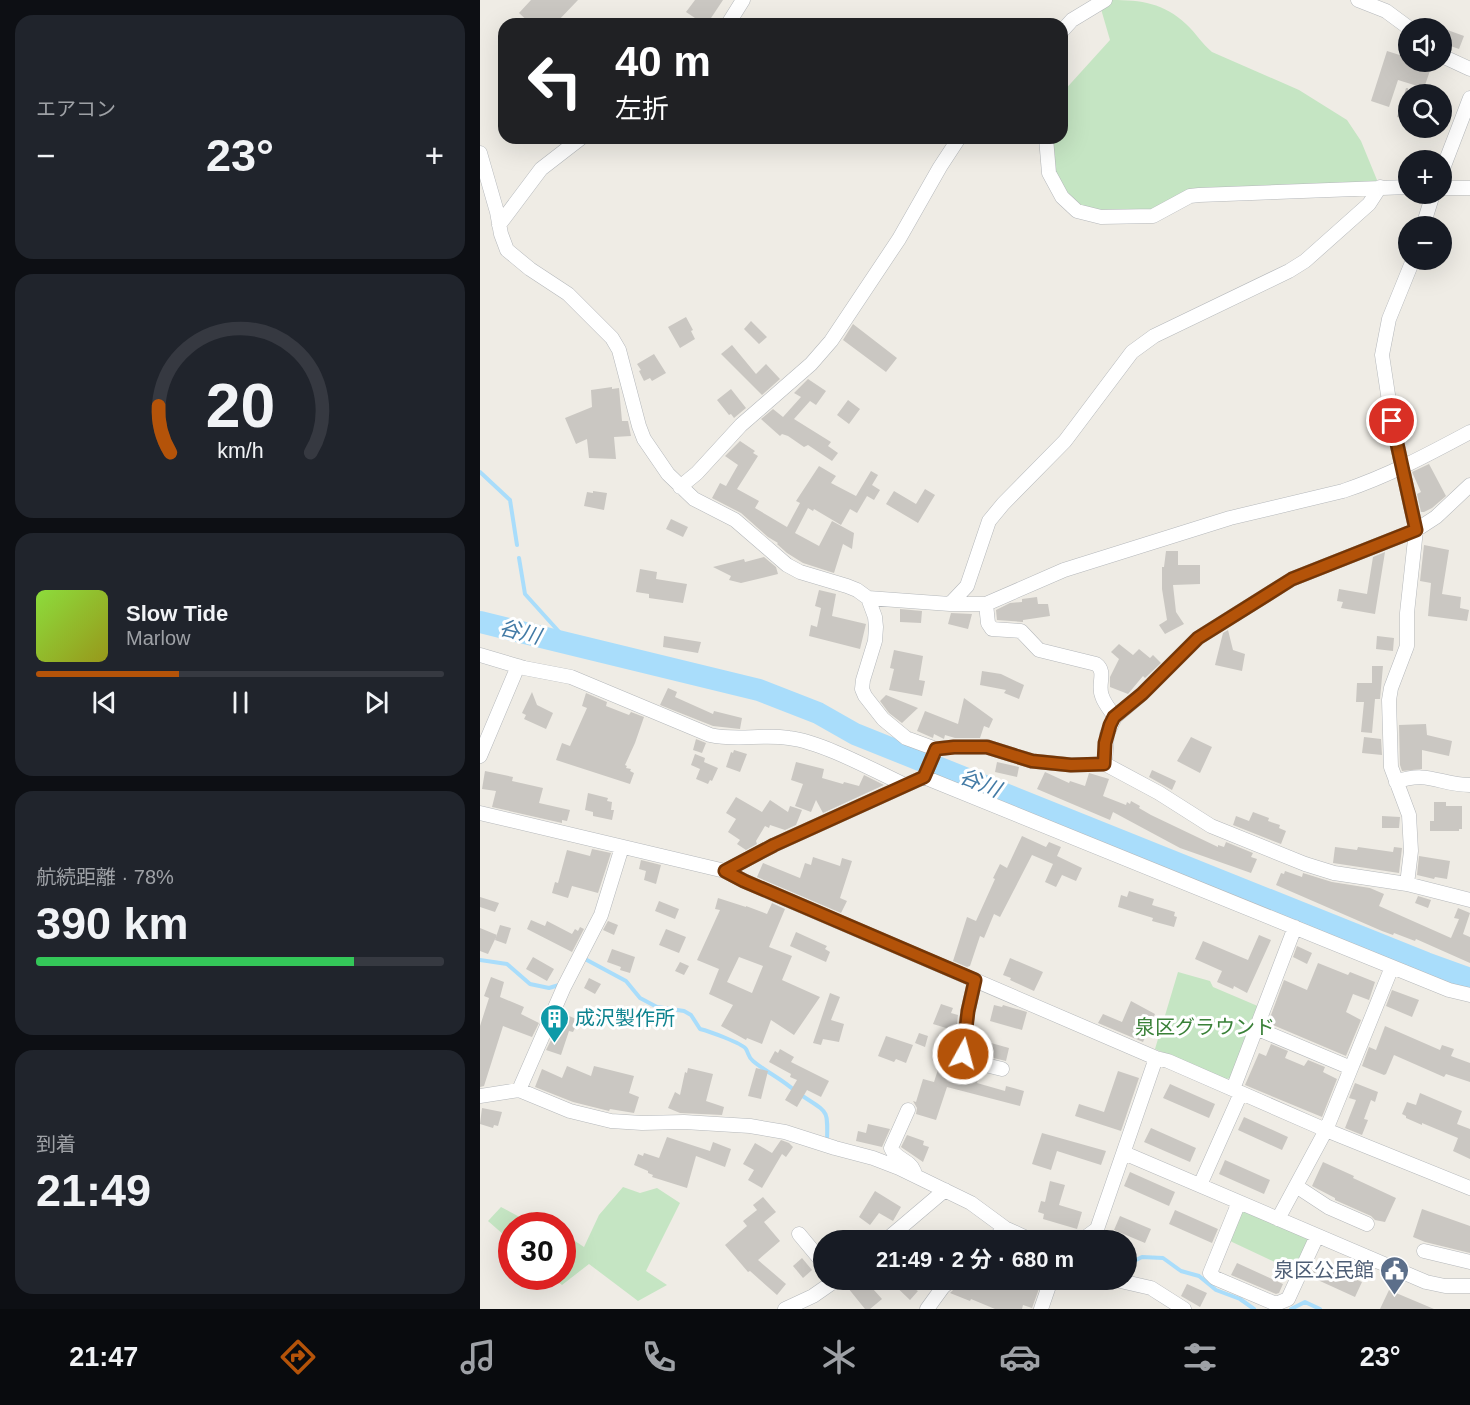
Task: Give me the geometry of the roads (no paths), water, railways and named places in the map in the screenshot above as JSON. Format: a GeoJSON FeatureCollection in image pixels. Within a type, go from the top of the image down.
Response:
{"type":"FeatureCollection","features":[{"type":"Feature","properties":{"kind":"street"},"geometry":{"type":"LineString","coordinates":[[732,18],[743,0]]}},
{"type":"Feature","properties":{"kind":"street"},"geometry":{"type":"LineString","coordinates":[[1068,24],[1105,0]]}},
{"type":"Feature","properties":{"kind":"street"},"geometry":{"type":"LineString","coordinates":[[1358,0],[1386,11],[1398,20]]}},
{"type":"Feature","properties":{"kind":"street"},"geometry":{"type":"LineString","coordinates":[[1452,61],[1470,69]]}},
{"type":"Feature","properties":{"kind":"street"},"geometry":{"type":"LineString","coordinates":[[1450,150],[1470,98]]}},
{"type":"Feature","properties":{"kind":"street"},"geometry":{"type":"LineString","coordinates":[[500,225],[541,169],[573,144]]}},
{"type":"Feature","properties":{"kind":"street"},"geometry":{"type":"LineString","coordinates":[[680,487],[698,473],[741,425],[811,364],[831,341],[899,239],[955,144]]}},
{"type":"Feature","properties":{"kind":"street"},"geometry":{"type":"LineString","coordinates":[[1047,144],[1049,173],[1062,197],[1077,211],[1101,217],[1153,216],[1190,196],[1199,195],[1398,187]]}},
{"type":"Feature","properties":{"kind":"street"},"geometry":{"type":"LineString","coordinates":[[480,153],[507,250],[530,269],[568,294],[612,338],[619,350],[644,439],[668,474],[694,499],[744,526],[787,565],[800,573],[857,590],[868,598],[950,604],[986,604],[1064,570],[1230,518],[1343,491],[1402,467],[1470,432]]}},
{"type":"Feature","properties":{"kind":"street"},"geometry":{"type":"LineString","coordinates":[[950,604],[967,585],[989,521],[1065,441],[1136,348],[1154,336],[1289,271],[1305,261],[1369,204],[1380,187]]}},
{"type":"Feature","properties":{"kind":"street"},"geometry":{"type":"LineString","coordinates":[[1452,188],[1470,188]]}},
{"type":"Feature","properties":{"kind":"street"},"geometry":{"type":"LineString","coordinates":[[1407,884],[1411,851],[1408,814],[1391,767],[1389,700],[1391,688],[1407,646],[1407,620],[1416,530],[1392,421],[1382,355],[1389,320],[1409,270]]}},
{"type":"Feature","properties":{"kind":"street"},"geometry":{"type":"LineString","coordinates":[[1104,764],[1105,743],[1114,717],[1142,694],[1198,638],[1292,579],[1416,530],[1436,517],[1470,484]]}},
{"type":"Feature","properties":{"kind":"street"},"geometry":{"type":"LineString","coordinates":[[868,598],[876,627],[875,641],[863,680],[865,696],[890,727],[906,738],[935,752],[954,747],[987,747],[1032,761],[1071,765],[1104,764],[1142,783],[1226,833],[1305,864],[1334,873],[1407,884],[1470,900]]}},
{"type":"Feature","properties":{"kind":"street"},"geometry":{"type":"LineString","coordinates":[[986,604],[988,623],[992,629],[1021,631],[1039,650],[1100,666],[1102,696],[1114,717]]}},
{"type":"Feature","properties":{"kind":"street"},"geometry":{"type":"LineString","coordinates":[[480,655],[518,666],[571,676],[710,735],[727,739],[778,737],[798,739],[833,752],[905,785]]}},
{"type":"Feature","properties":{"kind":"street"},"geometry":{"type":"LineString","coordinates":[[480,756],[518,666]]}},
{"type":"Feature","properties":{"kind":"street"},"geometry":{"type":"LineString","coordinates":[[725,871],[774,845],[925,774],[935,752]]}},
{"type":"Feature","properties":{"kind":"street"},"geometry":{"type":"LineString","coordinates":[[925,774],[1449,990],[1470,995]]}},
{"type":"Feature","properties":{"kind":"street"},"geometry":{"type":"LineString","coordinates":[[1396,782],[1412,776],[1427,777],[1459,786],[1470,784]]}},
{"type":"Feature","properties":{"kind":"street"},"geometry":{"type":"LineString","coordinates":[[480,813],[725,871],[1156,1058],[1168,1061],[1326,1130],[1470,1188]]}},
{"type":"Feature","properties":{"kind":"street"},"geometry":{"type":"LineString","coordinates":[[519,1090],[564,987],[601,915],[622,847]]}},
{"type":"Feature","properties":{"kind":"street"},"geometry":{"type":"LineString","coordinates":[[1200,1185],[1237,1091],[1295,927]]}},
{"type":"Feature","properties":{"kind":"street"},"geometry":{"type":"LineString","coordinates":[[1278,1219],[1326,1130],[1392,966]]}},
{"type":"Feature","properties":{"kind":"street"},"geometry":{"type":"LineString","coordinates":[[975,980],[962,1052],[973,1062],[1002,1069]]}},
{"type":"Feature","properties":{"kind":"street"},"geometry":{"type":"LineString","coordinates":[[1258,1029],[1351,1068]]}},
{"type":"Feature","properties":{"kind":"street"},"geometry":{"type":"LineString","coordinates":[[1096,1230],[1156,1058]]}},
{"type":"Feature","properties":{"kind":"street"},"geometry":{"type":"LineString","coordinates":[[480,1096],[519,1090],[570,1111],[611,1121],[750,1126],[785,1132],[873,1158],[915,1176],[971,1203],[1009,1230]]}},
{"type":"Feature","properties":{"kind":"street"},"geometry":{"type":"LineString","coordinates":[[908,1110],[891,1148],[892,1153],[910,1164],[915,1176]]}},
{"type":"Feature","properties":{"kind":"street"},"geometry":{"type":"LineString","coordinates":[[1124,1153],[1426,1282],[1445,1286],[1470,1286]]}},
{"type":"Feature","properties":{"kind":"street"},"geometry":{"type":"LineString","coordinates":[[1296,1186],[1328,1207],[1366,1224]]}},
{"type":"Feature","properties":{"kind":"street"},"geometry":{"type":"LineString","coordinates":[[898,1230],[945,1191]]}},
{"type":"Feature","properties":{"kind":"street"},"geometry":{"type":"LineString","coordinates":[[1239,1202],[1210,1273],[1215,1278],[1276,1304],[1288,1299],[1317,1236]]}},
{"type":"Feature","properties":{"kind":"street"},"geometry":{"type":"LineString","coordinates":[[799,1234],[813,1251]]}},
{"type":"Feature","properties":{"kind":"street"},"geometry":{"type":"LineString","coordinates":[[1424,1251],[1470,1262]]}},
{"type":"Feature","properties":{"kind":"street"},"geometry":{"type":"LineString","coordinates":[[1137,1285],[1151,1288],[1184,1309]]}},
{"type":"Feature","properties":{"kind":"street"},"geometry":{"type":"LineString","coordinates":[[785,1309],[822,1290]]}},
{"type":"Feature","properties":{"kind":"street"},"geometry":{"type":"LineString","coordinates":[[927,1309],[941,1290]]}},
{"type":"Feature","properties":{"kind":"street"},"geometry":{"type":"LineString","coordinates":[[1041,1309],[1048,1290]]}},
{"type":"Feature","properties":{"kind":"waterway"},"geometry":{"type":"LineString","coordinates":[[480,472],[510,500],[517,545]]}},
{"type":"Feature","properties":{"kind":"waterway"},"geometry":{"type":"LineString","coordinates":[[519,558],[525,594],[571,645]]}},
{"type":"Feature","properties":{"kind":"waterway","name":"谷川"},"geometry":{"type":"LineString","coordinates":[[480,622],[759,690],[818,713],[855,734],[1470,979]]}},
{"type":"Feature","properties":{"kind":"waterway"},"geometry":{"type":"LineString","coordinates":[[585,959],[626,981],[640,998],[657,1007],[684,1011],[691,1015],[700,1029],[743,1046],[753,1061],[795,1091]]}},
{"type":"Feature","properties":{"kind":"waterway"},"geometry":{"type":"LineString","coordinates":[[480,960],[507,964],[530,984],[549,988],[559,985]]}},
{"type":"Feature","properties":{"kind":"waterway"},"geometry":{"type":"LineString","coordinates":[[801,1095],[824,1112],[827,1122],[827,1141]]}},
{"type":"Feature","properties":{"kind":"waterway"},"geometry":{"type":"LineString","coordinates":[[1137,1260],[1142,1257],[1163,1258],[1181,1271],[1199,1276],[1216,1290],[1240,1299],[1254,1309]]}},
{"type":"Feature","properties":{"kind":"waterway"},"geometry":{"type":"LineString","coordinates":[[1291,1309],[1305,1302],[1320,1309]]}},
{"type":"Feature","properties":{"kind":"place","name":"成沢製作所"},"geometry":{"type":"Point","coordinates":[554,1044]}},
{"type":"Feature","properties":{"kind":"place","name":"泉区公民館"},"geometry":{"type":"Point","coordinates":[1395,1296]}},
{"type":"Feature","properties":{"kind":"park label","name":"泉区グラウンド"},"geometry":{"type":"Point","coordinates":[1205,1027]}}]}
